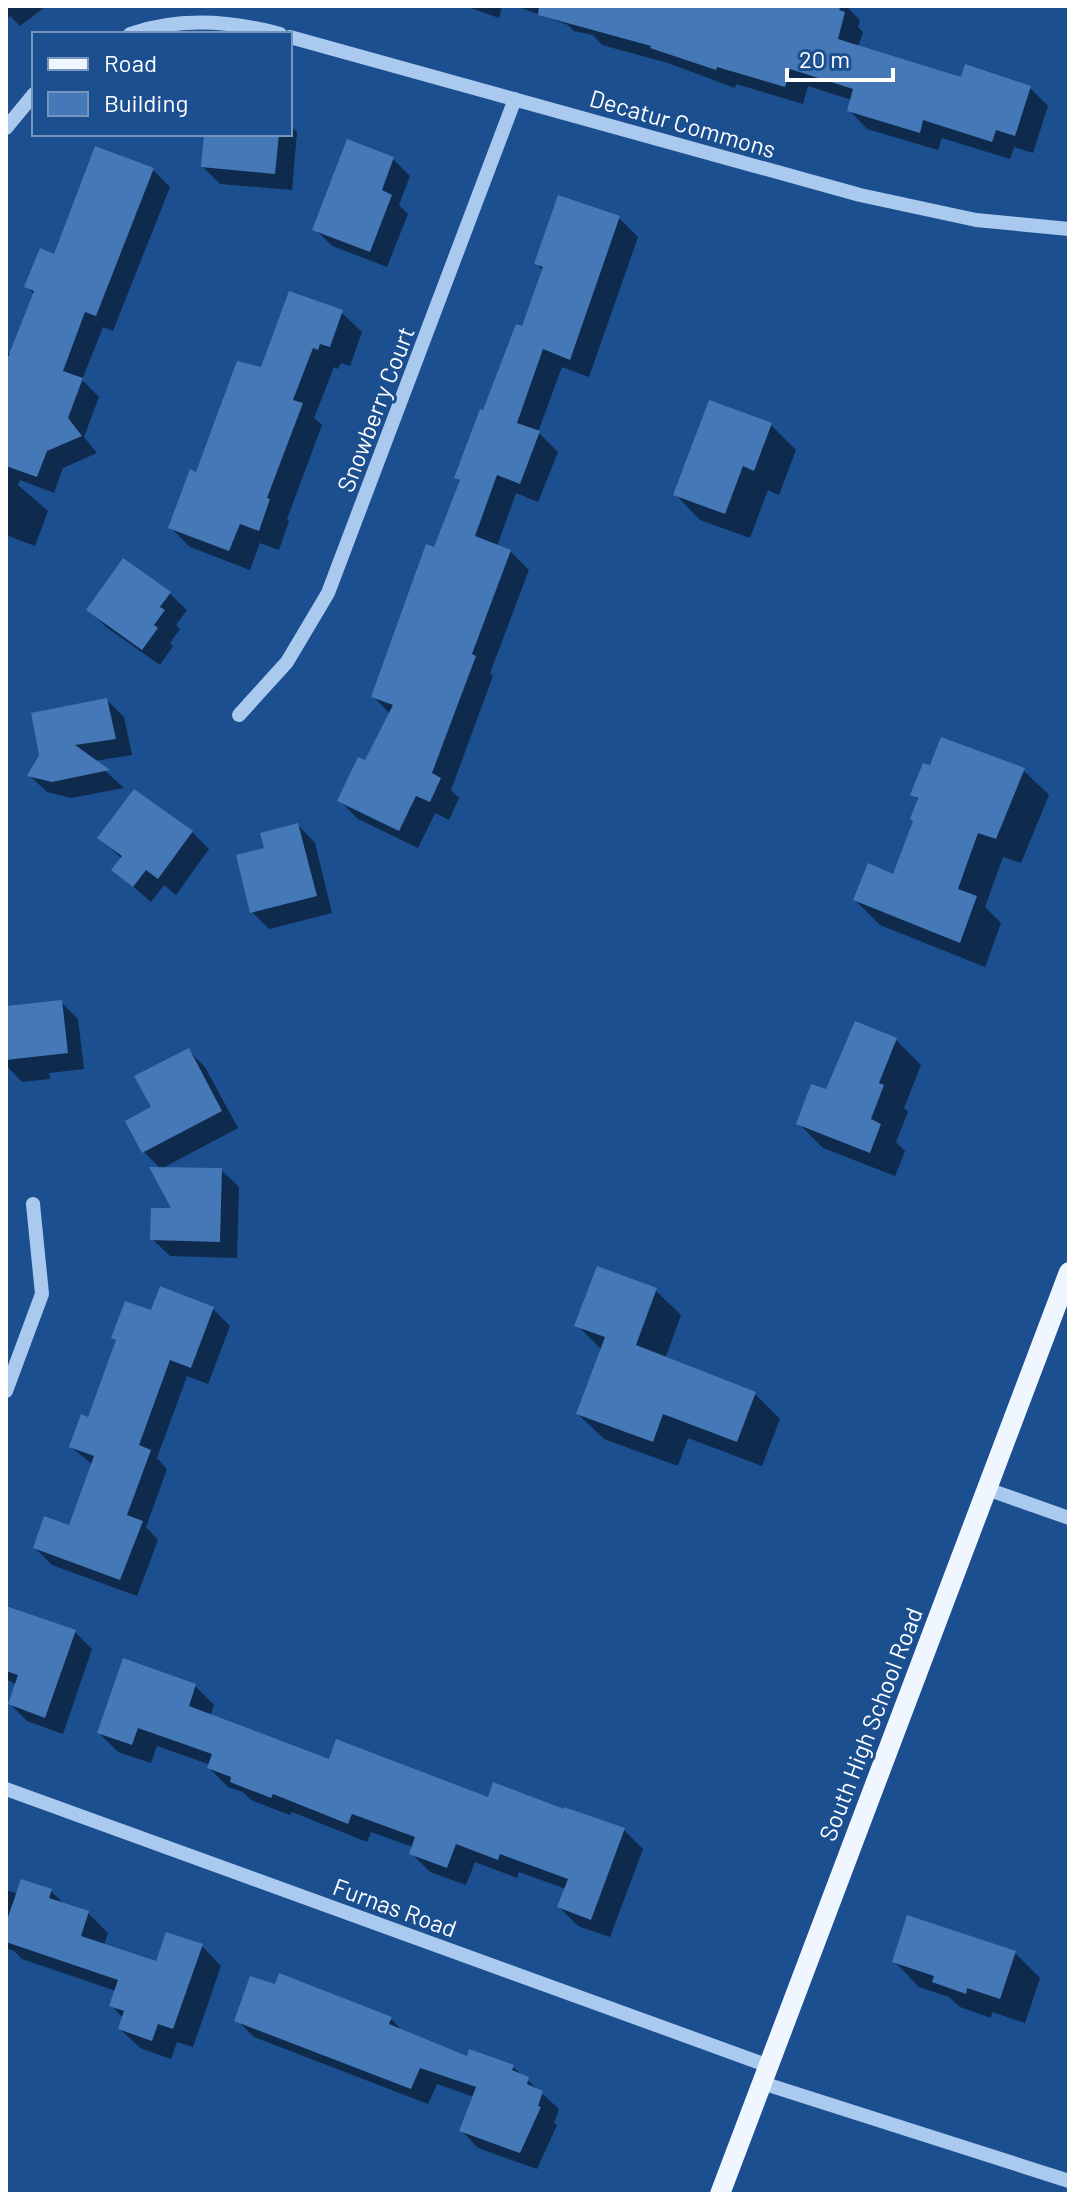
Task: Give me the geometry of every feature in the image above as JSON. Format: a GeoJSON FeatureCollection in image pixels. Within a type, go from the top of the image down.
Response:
{"type":"FeatureCollection","features":[{"type":"Feature","properties":{"kind":"main road","name":"South High School Road"},"geometry":{"type":"LineString","coordinates":[[720,2194],[1069,1272]]}},
{"type":"Feature","properties":{"kind":"street"},"geometry":{"type":"LineString","coordinates":[[141,32],[191,23],[240,24],[272,32]]}},
{"type":"Feature","properties":{"kind":"street","name":"Decatur Commons"},"geometry":{"type":"LineString","coordinates":[[292,38],[860,195],[976,220],[1069,229]]}},
{"type":"Feature","properties":{"kind":"street"},"geometry":{"type":"LineString","coordinates":[[6,128],[32,96]]}},
{"type":"Feature","properties":{"kind":"street","name":"Snowberry Court"},"geometry":{"type":"LineString","coordinates":[[239,715],[287,662],[328,593],[515,99]]}},
{"type":"Feature","properties":{"kind":"street"},"geometry":{"type":"LineString","coordinates":[[6,1391],[42,1294],[33,1204]]}},
{"type":"Feature","properties":{"kind":"street"},"geometry":{"type":"LineString","coordinates":[[987,1489],[1069,1518]]}},
{"type":"Feature","properties":{"kind":"street","name":"Furnas Road"},"geometry":{"type":"LineString","coordinates":[[6,1789],[766,2074],[1069,2181]]}},
{"type":"Feature","properties":{"kind":"building"},"geometry":{"type":"Polygon","coordinates":[[[539,6],[841,6],[839,10],[845,12],[838,39],[961,77],[965,64],[1031,86],[1015,136],[996,130],[992,142],[923,120],[920,133],[847,111],[853,89],[790,69],[785,87],[717,67],[716,70],[651,46],[538,15],[539,6]]]}},
{"type":"Feature","properties":{"kind":"building"},"geometry":{"type":"Polygon","coordinates":[[[204,136],[279,136],[275,174],[201,167],[204,136]]]}},
{"type":"Feature","properties":{"kind":"building"},"geometry":{"type":"Polygon","coordinates":[[[347,139],[394,157],[382,190],[392,195],[370,252],[312,230],[347,139]]]}},
{"type":"Feature","properties":{"kind":"building"},"geometry":{"type":"Polygon","coordinates":[[[95,146],[154,168],[96,316],[85,312],[63,371],[83,378],[68,418],[82,436],[47,451],[37,477],[6,466],[6,362],[34,291],[24,287],[40,248],[54,254],[95,146]]]}},
{"type":"Feature","properties":{"kind":"building"},"geometry":{"type":"Polygon","coordinates":[[[558,195],[620,216],[570,360],[543,349],[517,423],[540,431],[520,484],[497,475],[475,536],[511,550],[472,654],[476,656],[432,773],[441,778],[430,802],[416,796],[399,831],[337,801],[358,757],[365,760],[393,705],[371,697],[426,544],[434,547],[460,480],[454,478],[480,409],[483,410],[516,324],[522,326],[543,267],[534,264],[558,195]]]}},
{"type":"Feature","properties":{"kind":"building"},"geometry":{"type":"Polygon","coordinates":[[[289,291],[343,310],[330,347],[320,344],[318,350],[313,348],[293,400],[303,403],[267,498],[270,499],[259,531],[240,524],[229,551],[168,528],[190,469],[196,472],[237,361],[261,367],[289,291]]]}},
{"type":"Feature","properties":{"kind":"building"},"geometry":{"type":"Polygon","coordinates":[[[709,400],[772,423],[754,471],[743,466],[725,514],[673,495],[709,400]]]}},
{"type":"Feature","properties":{"kind":"building"},"geometry":{"type":"Polygon","coordinates":[[[123,558],[171,592],[160,607],[165,610],[154,625],[158,628],[142,650],[86,610],[123,558]]]}},
{"type":"Feature","properties":{"kind":"building"},"geometry":{"type":"Polygon","coordinates":[[[107,698],[116,739],[75,745],[110,770],[52,782],[27,776],[39,755],[31,713],[107,698]]]}},
{"type":"Feature","properties":{"kind":"building"},"geometry":{"type":"Polygon","coordinates":[[[941,737],[1025,768],[996,839],[978,833],[958,889],[977,896],[960,943],[853,900],[868,863],[893,874],[913,821],[910,819],[918,798],[910,795],[923,763],[930,765],[941,737]]]}},
{"type":"Feature","properties":{"kind":"building"},"geometry":{"type":"Polygon","coordinates":[[[134,789],[193,831],[158,879],[146,870],[133,887],[111,870],[122,856],[97,838],[134,789]]]}},
{"type":"Feature","properties":{"kind":"building"},"geometry":{"type":"Polygon","coordinates":[[[298,823],[317,896],[250,913],[236,855],[264,848],[260,833],[298,823]]]}},
{"type":"Feature","properties":{"kind":"building"},"geometry":{"type":"Polygon","coordinates":[[[62,1000],[68,1053],[6,1060],[6,1006],[62,1000]]]}},
{"type":"Feature","properties":{"kind":"building"},"geometry":{"type":"Polygon","coordinates":[[[855,1021],[897,1038],[879,1083],[884,1085],[871,1119],[881,1124],[870,1153],[796,1124],[811,1084],[826,1089],[855,1021]]]}},
{"type":"Feature","properties":{"kind":"building"},"geometry":{"type":"Polygon","coordinates":[[[189,1048],[222,1111],[142,1153],[125,1121],[151,1107],[134,1076],[189,1048]]]}},
{"type":"Feature","properties":{"kind":"building"},"geometry":{"type":"Polygon","coordinates":[[[149,1167],[222,1168],[220,1242],[150,1240],[151,1208],[171,1208],[149,1167]]]}},
{"type":"Feature","properties":{"kind":"building"},"geometry":{"type":"Polygon","coordinates":[[[597,1266],[657,1288],[636,1345],[756,1392],[737,1442],[663,1414],[653,1442],[576,1414],[605,1337],[574,1326],[597,1266]]]}},
{"type":"Feature","properties":{"kind":"building"},"geometry":{"type":"Polygon","coordinates":[[[160,1286],[214,1307],[191,1368],[170,1360],[139,1445],[151,1450],[127,1515],[143,1521],[120,1580],[33,1548],[44,1516],[69,1525],[94,1456],[69,1447],[81,1414],[88,1417],[116,1340],[111,1338],[125,1301],[151,1310],[160,1286]]]}},
{"type":"Feature","properties":{"kind":"building"},"geometry":{"type":"Polygon","coordinates":[[[6,1606],[76,1630],[45,1718],[8,1704],[18,1675],[6,1671],[6,1606]]]}},
{"type":"Feature","properties":{"kind":"building"},"geometry":{"type":"Polygon","coordinates":[[[123,1658],[196,1684],[189,1706],[329,1759],[336,1739],[488,1797],[493,1782],[625,1828],[591,1920],[557,1907],[568,1879],[500,1854],[498,1860],[456,1844],[447,1868],[409,1854],[415,1837],[352,1814],[348,1824],[273,1794],[271,1798],[230,1782],[231,1777],[207,1768],[212,1754],[138,1728],[132,1745],[97,1733],[123,1658]]]}},
{"type":"Feature","properties":{"kind":"building"},"geometry":{"type":"Polygon","coordinates":[[[21,1879],[52,1889],[49,1898],[89,1911],[81,1936],[156,1961],[166,1932],[203,1944],[173,2029],[158,2024],[152,2041],[118,2029],[124,2011],[109,2006],[118,1980],[6,1942],[6,1923],[21,1879]]]}},
{"type":"Feature","properties":{"kind":"building"},"geometry":{"type":"Polygon","coordinates":[[[907,1915],[1016,1951],[1000,1999],[967,1988],[966,1994],[932,1982],[934,1976],[892,1962],[907,1915]]]}},
{"type":"Feature","properties":{"kind":"building"},"geometry":{"type":"Polygon","coordinates":[[[279,1973],[392,2017],[389,2024],[467,2056],[469,2049],[514,2065],[512,2070],[529,2077],[527,2084],[543,2091],[538,2106],[541,2107],[520,2153],[459,2131],[476,2087],[420,2068],[411,2089],[234,2021],[250,1976],[275,1984],[279,1973]]]}}]}
